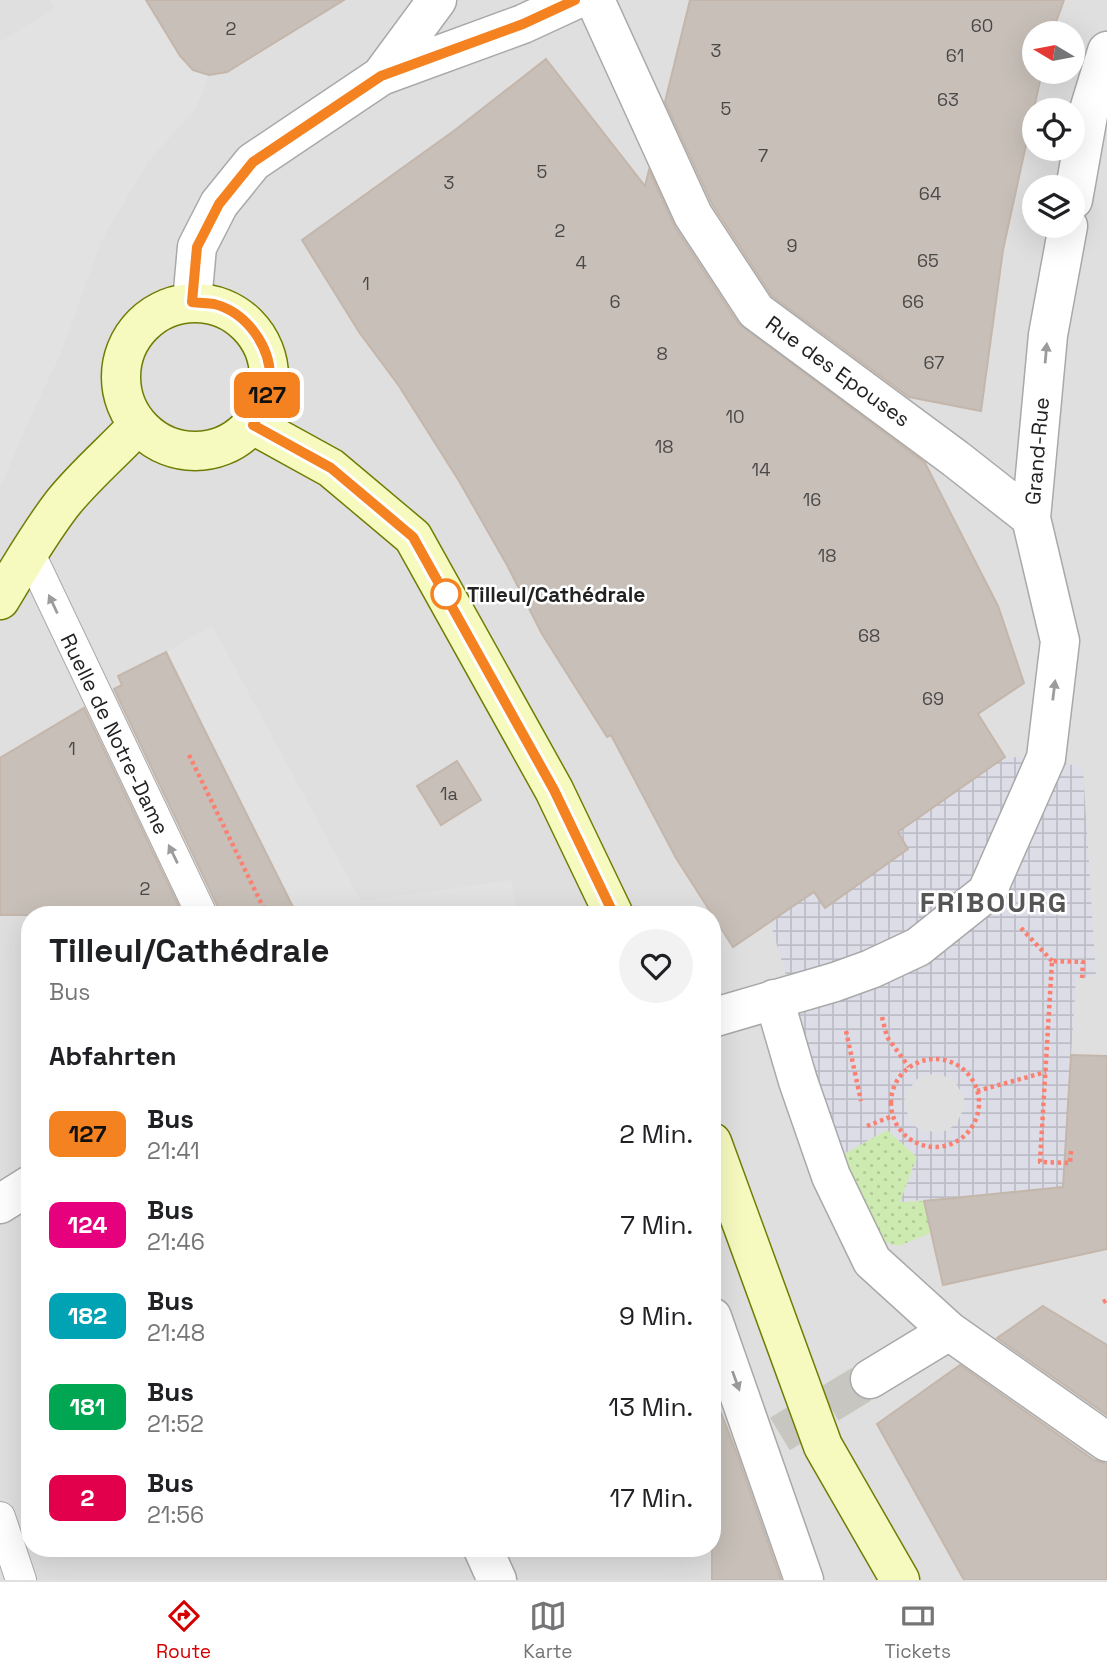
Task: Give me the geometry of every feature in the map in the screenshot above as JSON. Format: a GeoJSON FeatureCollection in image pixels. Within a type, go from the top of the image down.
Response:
{"type":"FeatureCollection","features":[{"type":"Feature","properties":{"kind":"main road"},"geometry":{"type":"LineString","coordinates":[[192,302],[217,305],[239,316],[256,333],[267,355],[270,379],[265,403],[253,425],[233,441],[209,450],[183,451],[158,442],[130,415],[121,390],[122,361],[134,334],[154,314],[166,308],[192,302]]}},
{"type":"Feature","properties":{"kind":"main road"},"geometry":{"type":"LineString","coordinates":[[0,600],[62,504],[138,425]]}},
{"type":"Feature","properties":{"kind":"main road"},"geometry":{"type":"LineString","coordinates":[[253,425],[331,468],[413,537],[554,790],[610,906]]}},
{"type":"Feature","properties":{"kind":"main road"},"geometry":{"type":"LineString","coordinates":[[721,1167],[823,1446],[900,1580]]}},
{"type":"Feature","properties":{"kind":"street"},"geometry":{"type":"LineString","coordinates":[[381,76],[437,0]]}},
{"type":"Feature","properties":{"kind":"street"},"geometry":{"type":"LineString","coordinates":[[192,302],[197,247],[219,204],[253,162],[381,76],[523,24],[575,0]]}},
{"type":"Feature","properties":{"kind":"street","name":"Rue des Epouses"},"geometry":{"type":"LineString","coordinates":[[595,0],[693,215],[756,311],[956,459],[1031,519]]}},
{"type":"Feature","properties":{"kind":"street"},"geometry":{"type":"LineString","coordinates":[[1077,175],[1089,110],[1107,51]]}},
{"type":"Feature","properties":{"kind":"street","name":"Grand-Rue"},"geometry":{"type":"LineString","coordinates":[[721,1015],[871,969],[918,947],[987,892],[1046,758],[1060,641],[1031,519],[1048,335],[1066,238]]}},
{"type":"Feature","properties":{"kind":"street"},"geometry":{"type":"LineString","coordinates":[[774,999],[798,1081],[831,1176],[872,1261],[948,1331],[1107,1442]]}},
{"type":"Feature","properties":{"kind":"street"},"geometry":{"type":"LineString","coordinates":[[0,1204],[21,1191]]}},
{"type":"Feature","properties":{"kind":"street"},"geometry":{"type":"LineString","coordinates":[[870,1379],[948,1331]]}},
{"type":"Feature","properties":{"kind":"street"},"geometry":{"type":"LineString","coordinates":[[721,1336],[769,1440],[804,1580]]}},
{"type":"Feature","properties":{"kind":"street"},"geometry":{"type":"LineString","coordinates":[[487,1557],[497,1580]]}},
{"type":"Feature","properties":{"kind":"lane","name":"Ruelle de Notre-Dame"},"geometry":{"type":"LineString","coordinates":[[29,552],[198,906]]}},
{"type":"Feature","properties":{"kind":"lane"},"geometry":{"type":"LineString","coordinates":[[0,1517],[21,1580]]}},
{"type":"Feature","properties":{"kind":"path"},"geometry":{"type":"LineString","coordinates":[[189,755],[263,906]]}},
{"type":"Feature","properties":{"kind":"path"},"geometry":{"type":"LineString","coordinates":[[1071,1151],[1070,1163],[1040,1162],[1052,961],[1083,962],[1082,978]]}},
{"type":"Feature","properties":{"kind":"path"},"geometry":{"type":"LineString","coordinates":[[835,982],[860,1100]]}},
{"type":"Feature","properties":{"kind":"path"},"geometry":{"type":"LineString","coordinates":[[895,1048],[909,1067]]}},
{"type":"Feature","properties":{"kind":"path"},"geometry":{"type":"LineString","coordinates":[[922,1060],[948,1060],[961,1067],[971,1078],[977,1091],[979,1107],[975,1121],[967,1134],[955,1143],[940,1147],[925,1146],[911,1140],[900,1130],[893,1116],[891,1102],[899,1077],[922,1060]]}},
{"type":"Feature","properties":{"kind":"path"},"geometry":{"type":"LineString","coordinates":[[977,1091],[1046,1072]]}},
{"type":"Feature","properties":{"kind":"shaded area"},"geometry":{"type":"Polygon","coordinates":[[[0,0],[1107,0],[1107,1580],[0,1580],[0,0]]]}},
{"type":"Feature","properties":{"kind":"shaded area"},"geometry":{"type":"Polygon","coordinates":[[[49,0],[146,0],[209,75],[196,108],[148,162],[102,240],[61,353],[0,489],[0,42],[55,8],[49,0]]]}},
{"type":"Feature","properties":{"kind":"shaded area"},"geometry":{"type":"Polygon","coordinates":[[[212,625],[361,901],[511,880],[515,906],[293,906],[166,652],[212,625]]]}},
{"type":"Feature","properties":{"kind":"shaded area"},"geometry":{"type":"Polygon","coordinates":[[[1005,757],[1046,758],[1083,768],[1096,976],[1076,979],[1065,1150],[1075,1181],[1060,1187],[900,1202],[917,1157],[887,1130],[840,1156],[770,922],[814,892],[826,908],[908,849],[898,832],[1005,757]],[[935,1073],[917,1079],[905,1094],[904,1104],[911,1123],[919,1129],[939,1133],[957,1123],[965,1105],[963,1095],[953,1079],[935,1073]]]}},
{"type":"Feature","properties":{"kind":"green space"},"geometry":{"type":"Polygon","coordinates":[[[887,1130],[917,1157],[900,1202],[924,1201],[930,1233],[899,1246],[880,1241],[840,1156],[887,1130]]]}},
{"type":"Feature","properties":{"kind":"building"},"geometry":{"type":"Polygon","coordinates":[[[146,0],[344,0],[227,72],[209,75],[193,70],[180,56],[146,0]]]}},
{"type":"Feature","properties":{"kind":"building"},"geometry":{"type":"Polygon","coordinates":[[[690,0],[1064,0],[1056,21],[1022,21],[1022,84],[1039,84],[1036,98],[1022,98],[1022,161],[1003,250],[981,411],[909,397],[772,296],[712,204],[665,102],[690,0]]]}},
{"type":"Feature","properties":{"kind":"building"},"geometry":{"type":"Polygon","coordinates":[[[546,59],[645,186],[649,170],[675,227],[738,323],[925,463],[998,606],[1024,683],[978,714],[1005,757],[898,832],[908,849],[825,908],[814,892],[733,947],[721,928],[721,906],[707,906],[676,858],[611,735],[607,737],[542,634],[507,565],[459,481],[399,386],[359,332],[302,240],[455,130],[546,59]]]}},
{"type":"Feature","properties":{"kind":"building"},"geometry":{"type":"Polygon","coordinates":[[[166,652],[293,906],[218,906],[114,689],[122,685],[118,676],[166,652]]]}},
{"type":"Feature","properties":{"kind":"building"},"geometry":{"type":"Polygon","coordinates":[[[84,708],[179,906],[21,906],[21,915],[0,915],[0,758],[84,708]]]}},
{"type":"Feature","properties":{"kind":"building"},"geometry":{"type":"Polygon","coordinates":[[[457,761],[481,800],[441,825],[417,786],[457,761]]]}},
{"type":"Feature","properties":{"kind":"building"},"geometry":{"type":"Polygon","coordinates":[[[1071,1055],[1107,1056],[1107,1249],[943,1285],[924,1201],[1063,1187],[1071,1055]]]}},
{"type":"Feature","properties":{"kind":"building"},"geometry":{"type":"Polygon","coordinates":[[[1043,1306],[1107,1345],[1107,1415],[997,1338],[1043,1306]]]}},
{"type":"Feature","properties":{"kind":"building"},"geometry":{"type":"Polygon","coordinates":[[[960,1365],[1094,1460],[1107,1464],[1107,1580],[964,1580],[877,1424],[960,1365]]]}},
{"type":"Feature","properties":{"kind":"building"},"geometry":{"type":"Polygon","coordinates":[[[721,1413],[781,1580],[712,1580],[712,1557],[721,1557],[721,1413]]]}},
{"type":"Feature","properties":{"kind":"tunnel"},"geometry":{"type":"LineString","coordinates":[[780,1434],[870,1379]]}},
{"type":"Feature","properties":{"kind":"bus line","name":"127"},"geometry":{"type":"LineString","coordinates":[[575,0],[523,24],[381,76],[253,162],[219,204],[197,247],[192,302],[217,305],[239,316],[256,333],[267,355],[270,379],[265,403],[253,425],[331,468],[413,537],[554,790],[610,906]]}},
{"type":"Feature","properties":{"kind":"place","name":"Tilleul/Cathédrale"},"geometry":{"type":"Point","coordinates":[446,594]}},
{"type":"Feature","properties":{"kind":"district","name":"FRIBOURG"},"geometry":{"type":"Point","coordinates":[994,902]}}]}
